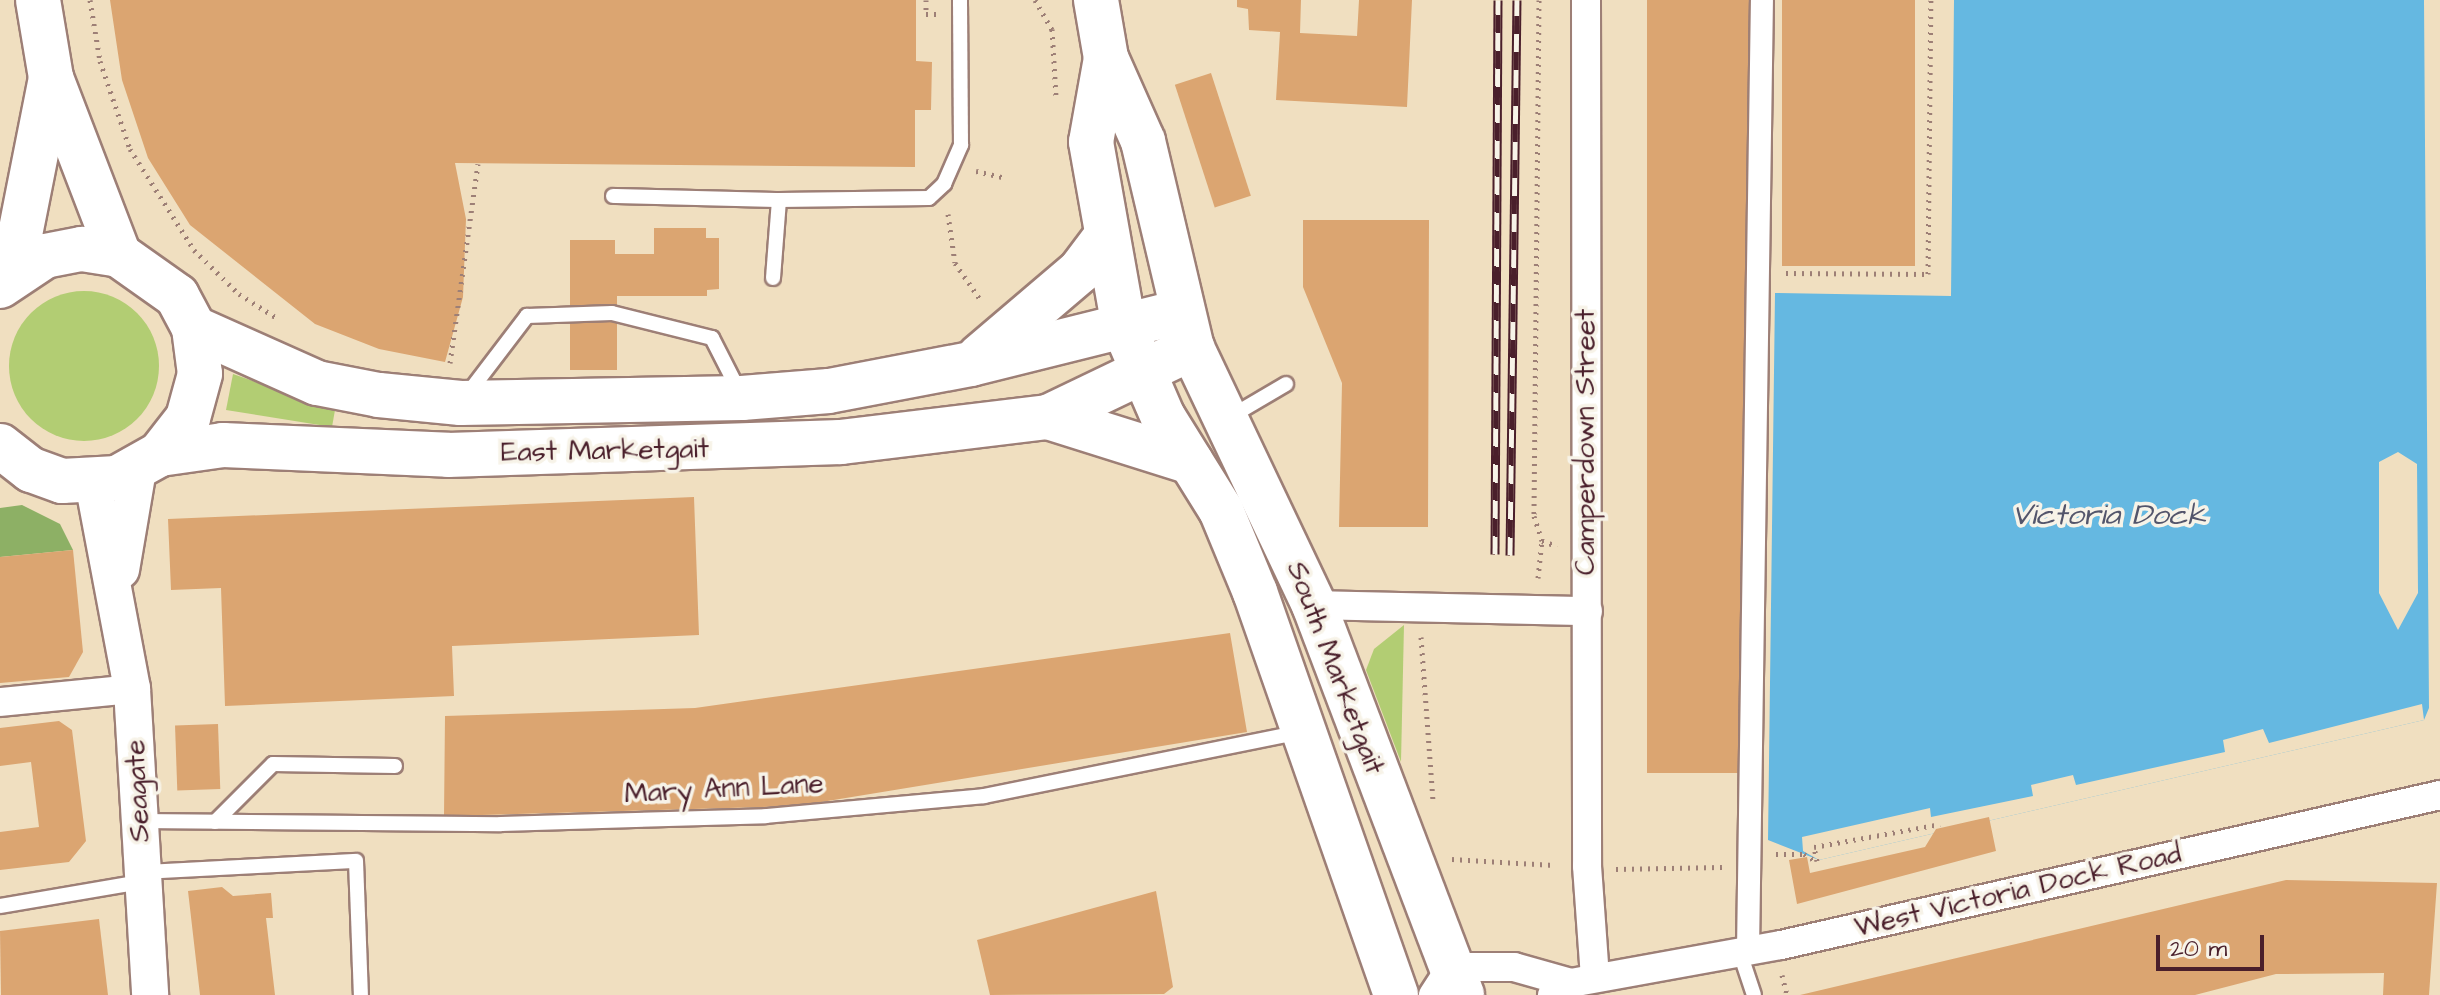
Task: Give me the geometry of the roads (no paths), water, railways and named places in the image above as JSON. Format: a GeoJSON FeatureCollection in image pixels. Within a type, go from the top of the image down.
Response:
{"type":"FeatureCollection","features":[{"type":"Feature","properties":{"kind":"main road"},"geometry":{"type":"LineString","coordinates":[[38,0],[51,78],[119,255]]}},
{"type":"Feature","properties":{"kind":"main road"},"geometry":{"type":"LineString","coordinates":[[1096,0],[1106,58]]}},
{"type":"Feature","properties":{"kind":"main road","name":"South Marketgait"},"geometry":{"type":"LineString","coordinates":[[1106,58],[1091,142],[1104,239],[1124,327],[1140,372],[1227,524],[1304,731],[1426,987]]}},
{"type":"Feature","properties":{"kind":"main road","name":"South Marketgait"},"geometry":{"type":"LineString","coordinates":[[1106,58],[1143,141],[1186,330],[1223,422],[1314,605],[1426,987]]}},
{"type":"Feature","properties":{"kind":"main road"},"geometry":{"type":"LineString","coordinates":[[6,280],[51,78]]}},
{"type":"Feature","properties":{"kind":"main road","name":"East Marketgait"},"geometry":{"type":"LineString","coordinates":[[971,364],[1080,271],[1104,239]]}},
{"type":"Feature","properties":{"kind":"main road"},"geometry":{"type":"LineString","coordinates":[[6,280],[45,256],[82,249],[119,255],[169,288],[194,328],[200,374],[188,418],[149,462]]}},
{"type":"Feature","properties":{"kind":"main road","name":"East Marketgait"},"geometry":{"type":"LineString","coordinates":[[194,328],[317,383],[742,398],[829,391],[971,364],[1124,327],[1186,330]]}},
{"type":"Feature","properties":{"kind":"main road","name":"East Marketgait"},"geometry":{"type":"LineString","coordinates":[[93,482],[149,462],[223,445],[448,455],[758,448],[1048,417],[1140,372],[1186,330]]}},
{"type":"Feature","properties":{"kind":"main road","name":"East Marketgait"},"geometry":{"type":"LineString","coordinates":[[1048,417],[1191,462]]}},
{"type":"Feature","properties":{"kind":"main road"},"geometry":{"type":"LineString","coordinates":[[2,451],[46,476],[93,482]]}},
{"type":"Feature","properties":{"kind":"street","name":"Camperdown Street"},"geometry":{"type":"LineString","coordinates":[[1314,605],[1588,611],[1585,553],[1586,0]]}},
{"type":"Feature","properties":{"kind":"street"},"geometry":{"type":"LineString","coordinates":[[1744,952],[1750,866],[1762,0]]}},
{"type":"Feature","properties":{"kind":"street","name":"Seagate"},"geometry":{"type":"LineString","coordinates":[[118,587],[149,462]]}},
{"type":"Feature","properties":{"kind":"street","name":"Seagate"},"geometry":{"type":"LineString","coordinates":[[93,482],[118,587],[132,689],[150,995]]}},
{"type":"Feature","properties":{"kind":"street"},"geometry":{"type":"LineString","coordinates":[[1572,985],[1587,866],[1588,611]]}},
{"type":"Feature","properties":{"kind":"street"},"geometry":{"type":"LineString","coordinates":[[0,702],[132,689]]}},
{"type":"Feature","properties":{"kind":"street","name":"West Victoria Dock Road"},"geometry":{"type":"LineString","coordinates":[[1426,987],[1514,967],[1572,985],[1744,952],[2440,795]]}},
{"type":"Feature","properties":{"kind":"lane"},"geometry":{"type":"LineString","coordinates":[[613,196],[779,200],[929,198],[944,184],[961,145],[960,0]]}},
{"type":"Feature","properties":{"kind":"lane"},"geometry":{"type":"LineString","coordinates":[[773,278],[779,200]]}},
{"type":"Feature","properties":{"kind":"lane"},"geometry":{"type":"LineString","coordinates":[[452,390],[527,316],[612,313],[712,338],[742,398]]}},
{"type":"Feature","properties":{"kind":"lane"},"geometry":{"type":"LineString","coordinates":[[1223,422],[1286,384]]}},
{"type":"Feature","properties":{"kind":"lane","name":"Mary Ann Lane"},"geometry":{"type":"LineString","coordinates":[[140,821],[766,816],[984,796],[1304,731]]}},
{"type":"Feature","properties":{"kind":"lane"},"geometry":{"type":"LineString","coordinates":[[215,822],[273,764],[395,766]]}},
{"type":"Feature","properties":{"kind":"lane"},"geometry":{"type":"LineString","coordinates":[[0,906],[141,877],[356,861],[361,995]]}},
{"type":"Feature","properties":{"kind":"lane"},"geometry":{"type":"LineString","coordinates":[[1744,952],[1754,995]]}},
{"type":"Feature","properties":{"kind":"water","name":"Victoria Dock"},"geometry":{"type":"Polygon","coordinates":[[[1954,0],[2424,0],[2429,708],[2424,720],[1819,860],[1768,840],[1775,293],[1951,296],[1954,0]],[[2398,452],[2379,462],[2379,593],[2398,630],[2418,593],[2417,464],[2398,452]]]}},
{"type":"Feature","properties":{"kind":"railway"},"geometry":{"type":"LineString","coordinates":[[1495,554],[1498,0]]}},
{"type":"Feature","properties":{"kind":"railway"},"geometry":{"type":"LineString","coordinates":[[1510,555],[1517,0]]}}]}
